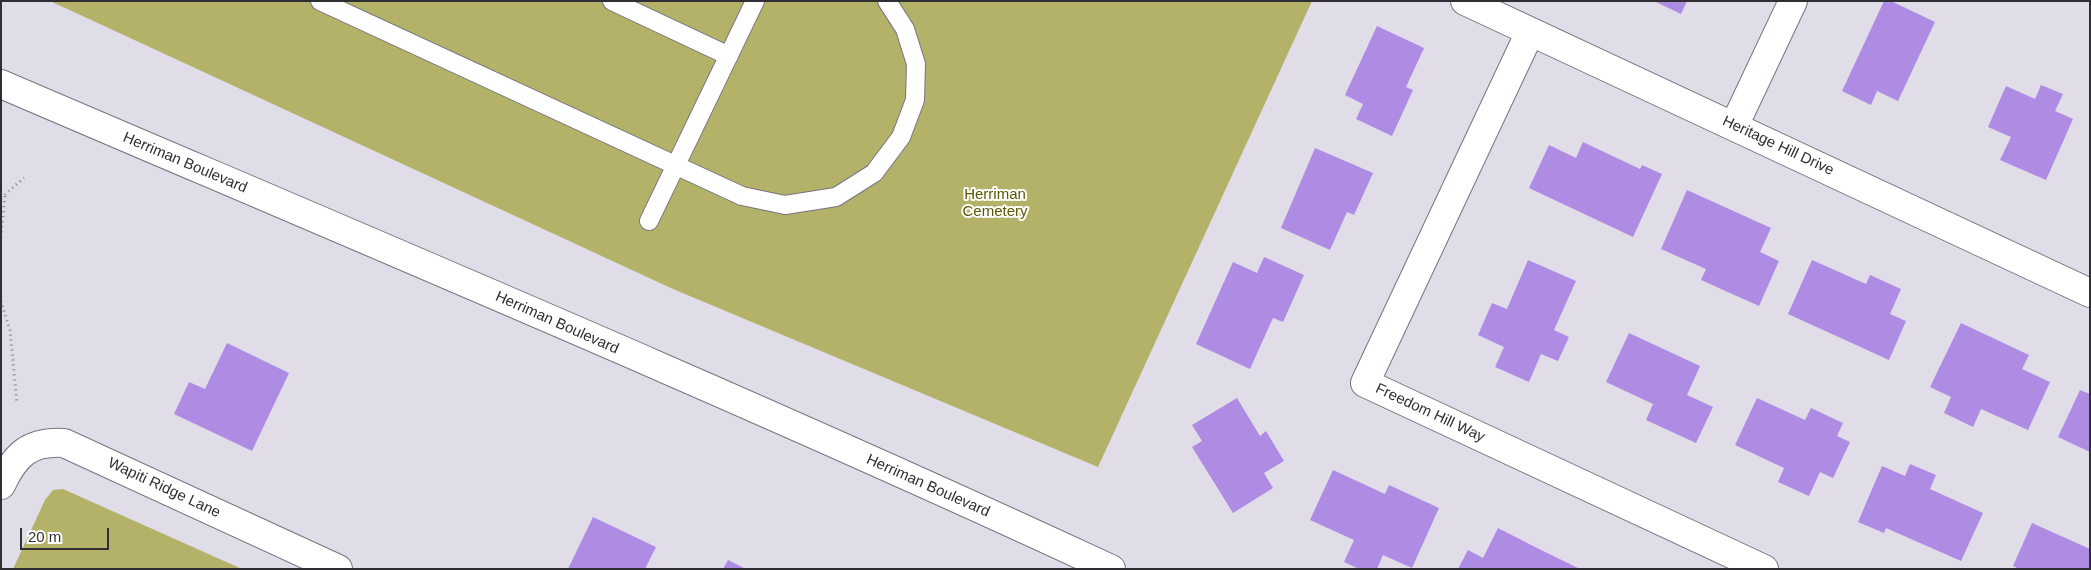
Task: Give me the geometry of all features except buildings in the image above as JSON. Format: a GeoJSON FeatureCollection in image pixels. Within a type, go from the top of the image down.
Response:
{"type":"FeatureCollection","features":[{"type":"Feature","properties":{"kind":"street","name":"Heritage Hill Drive"},"geometry":{"type":"LineString","coordinates":[[1464,1],[2090,293]]}},
{"type":"Feature","properties":{"kind":"street"},"geometry":{"type":"LineString","coordinates":[[1734,126],[1793,1]]}},
{"type":"Feature","properties":{"kind":"street","name":"Freedom Hill Way"},"geometry":{"type":"LineString","coordinates":[[1530,32],[1365,383],[1764,569]]}},
{"type":"Feature","properties":{"kind":"street","name":"Herriman Boulevard"},"geometry":{"type":"LineString","coordinates":[[1,84],[542,316],[1005,520],[1111,569]]}},
{"type":"Feature","properties":{"kind":"street","name":"Wapiti Ridge Lane"},"geometry":{"type":"LineString","coordinates":[[1,485],[12,464],[28,449],[51,442],[64,443],[338,569]]}},
{"type":"Feature","properties":{"kind":"lane"},"geometry":{"type":"LineString","coordinates":[[320,1],[742,196],[785,205],[836,197],[874,173],[901,137],[914,100],[916,64],[904,29],[888,1]]}},
{"type":"Feature","properties":{"kind":"lane"},"geometry":{"type":"LineString","coordinates":[[612,1],[729,56]]}},
{"type":"Feature","properties":{"kind":"lane"},"geometry":{"type":"LineString","coordinates":[[649,221],[755,1]]}},
{"type":"Feature","properties":{"kind":"path"},"geometry":{"type":"LineString","coordinates":[[1,198],[24,178]]}},
{"type":"Feature","properties":{"kind":"path"},"geometry":{"type":"LineString","coordinates":[[1,237],[6,194]]}},
{"type":"Feature","properties":{"kind":"path"},"geometry":{"type":"LineString","coordinates":[[1,301],[10,330],[17,404]]}},
{"type":"Feature","properties":{"kind":"green space","name":"Herriman Cemetery"},"geometry":{"type":"Polygon","coordinates":[[[50,1],[1312,1],[1098,467],[673,289],[50,1]]]}},
{"type":"Feature","properties":{"kind":"green space"},"geometry":{"type":"Polygon","coordinates":[[[63,489],[242,569],[13,569],[45,500],[53,490],[63,489]]]}}]}
